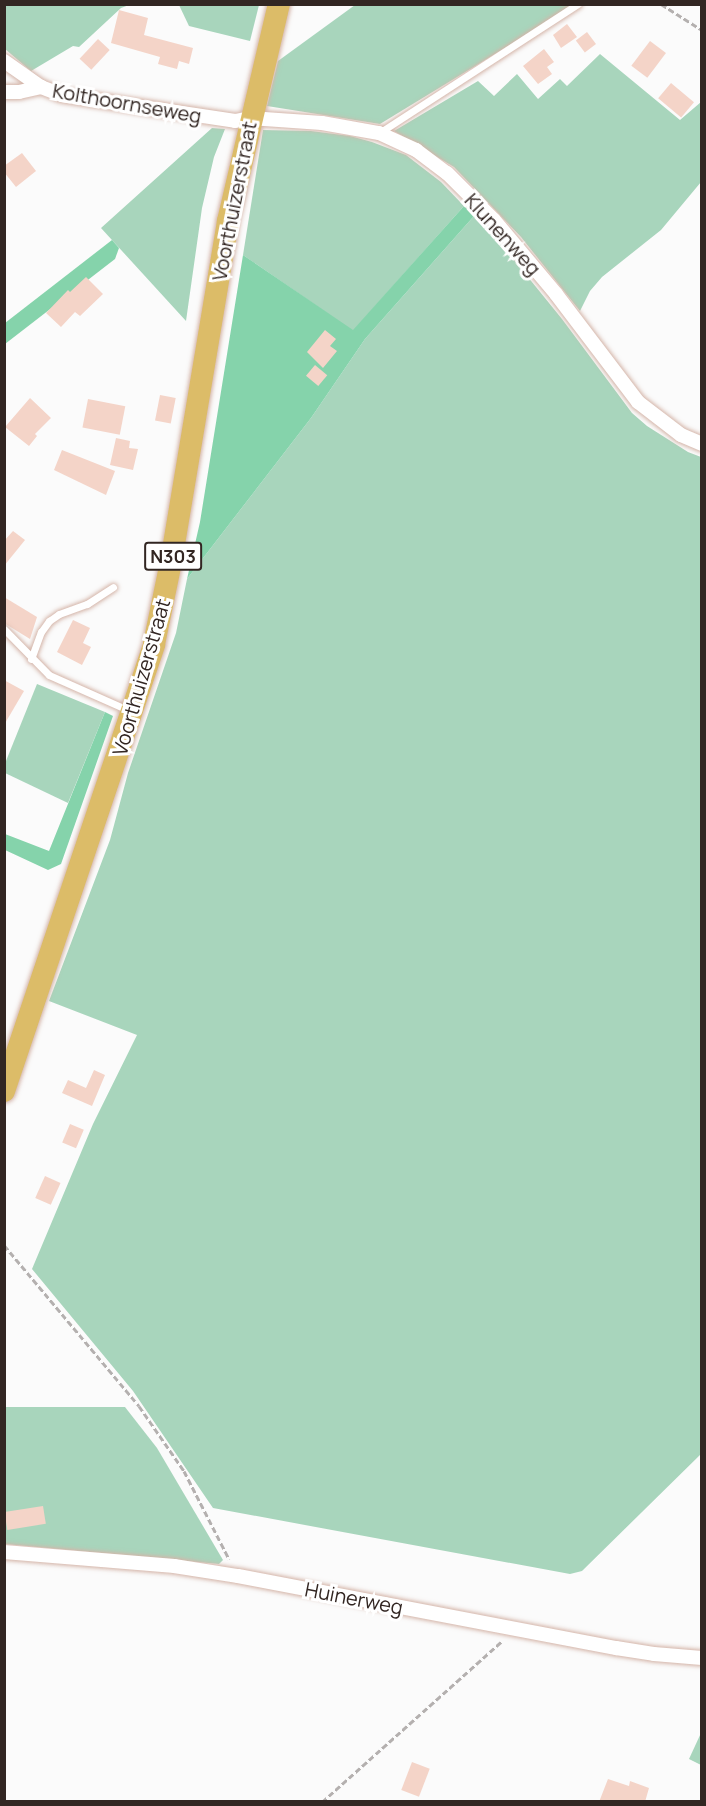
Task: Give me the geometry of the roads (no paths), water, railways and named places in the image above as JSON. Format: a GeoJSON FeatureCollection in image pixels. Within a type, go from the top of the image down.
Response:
{"type":"FeatureCollection","features":[{"type":"Feature","properties":{"kind":"main road","name":"Voorthuizerstraat"},"geometry":{"type":"LineString","coordinates":[[4,1091],[134,711],[154,644],[171,562],[228,221],[250,118],[279,4]]}},
{"type":"Feature","properties":{"kind":"street"},"geometry":{"type":"LineString","coordinates":[[4,61],[40,87]]}},
{"type":"Feature","properties":{"kind":"street","name":"Kolthoornseweg"},"geometry":{"type":"LineString","coordinates":[[4,92],[19,92],[40,87],[62,95],[131,106],[235,121],[250,118]]}},
{"type":"Feature","properties":{"kind":"street","name":"Klunenweg"},"geometry":{"type":"LineString","coordinates":[[250,118],[322,123],[379,133],[416,150],[447,173],[494,220],[556,294],[638,402],[681,435],[702,444]]}},
{"type":"Feature","properties":{"kind":"street","name":"Huinerweg"},"geometry":{"type":"LineString","coordinates":[[4,1552],[174,1566],[654,1654],[702,1658]]}},
{"type":"Feature","properties":{"kind":"lane"},"geometry":{"type":"LineString","coordinates":[[379,133],[578,4]]}},
{"type":"Feature","properties":{"kind":"lane"},"geometry":{"type":"LineString","coordinates":[[31,658],[41,632],[49,621],[59,614],[87,604],[113,587]]}},
{"type":"Feature","properties":{"kind":"lane"},"geometry":{"type":"LineString","coordinates":[[4,629],[49,675],[134,711]]}}]}
